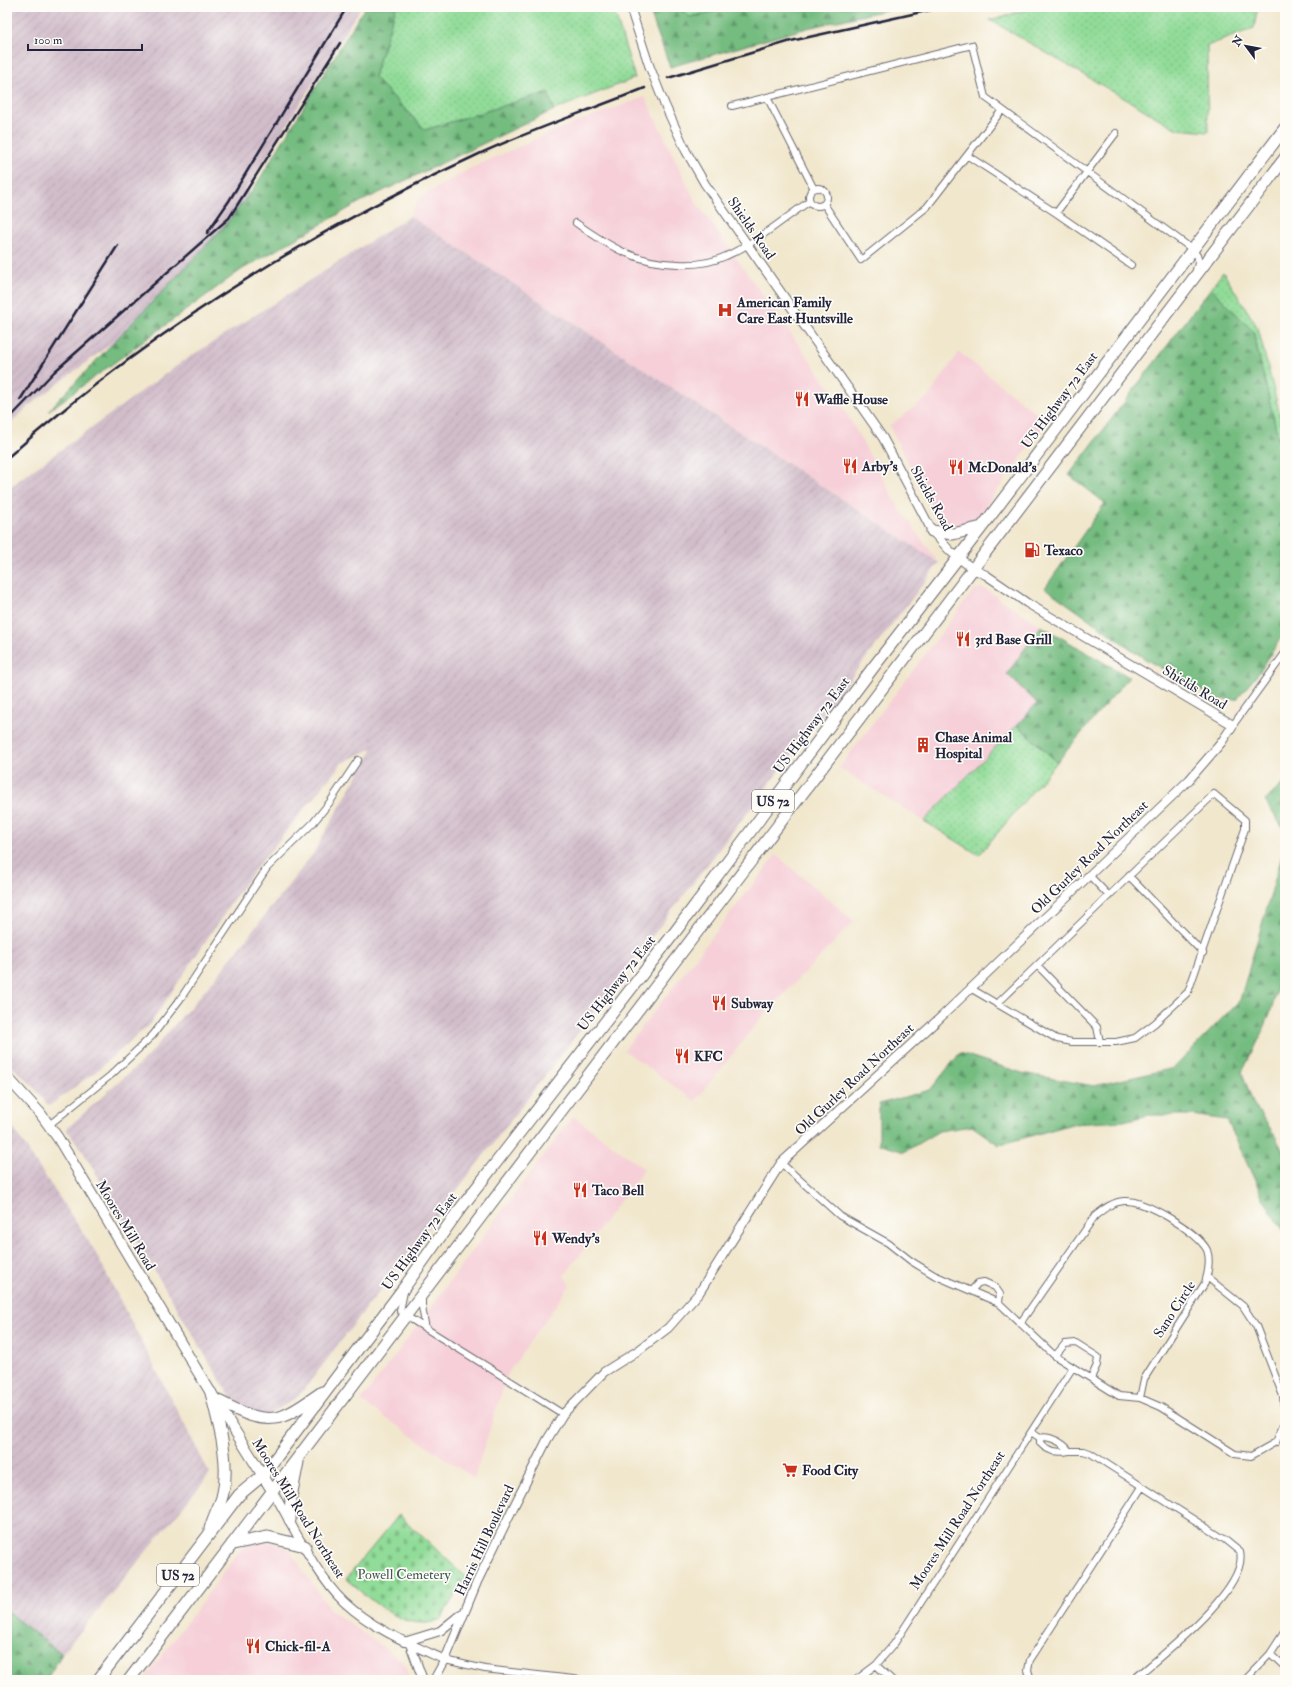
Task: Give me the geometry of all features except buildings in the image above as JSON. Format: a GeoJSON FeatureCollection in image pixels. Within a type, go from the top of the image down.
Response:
{"type":"FeatureCollection","features":[{"type":"Feature","properties":{"kind":"highway","name":"US Highway 72 East"},"geometry":{"type":"LineString","coordinates":[[263,1475],[406,1285],[458,1213],[675,932],[1285,128]]}},
{"type":"Feature","properties":{"kind":"highway","name":"US 72"},"geometry":{"type":"LineString","coordinates":[[129,1680],[1285,158]]}},
{"type":"Feature","properties":{"kind":"highway"},"geometry":{"type":"LineString","coordinates":[[932,531],[954,534],[982,527]]}},
{"type":"Feature","properties":{"kind":"highway"},"geometry":{"type":"LineString","coordinates":[[213,1396],[249,1415],[262,1418],[276,1418],[298,1408],[327,1389]]}},
{"type":"Feature","properties":{"kind":"highway"},"geometry":{"type":"LineString","coordinates":[[209,1534],[214,1514],[222,1497],[225,1475],[224,1450],[213,1396]]}},
{"type":"Feature","properties":{"kind":"highway"},"geometry":{"type":"LineString","coordinates":[[290,1520],[291,1497],[298,1458]]}},
{"type":"Feature","properties":{"kind":"highway","name":"US 72"},"geometry":{"type":"LineString","coordinates":[[98,1680],[239,1495],[263,1475]]}},
{"type":"Feature","properties":{"kind":"highway"},"geometry":{"type":"LineString","coordinates":[[232,1544],[268,1537],[305,1546]]}},
{"type":"Feature","properties":{"kind":"main road","name":"Moores Mill Road"},"geometry":{"type":"LineString","coordinates":[[7,1077],[49,1125],[82,1177],[213,1396]]}},
{"type":"Feature","properties":{"kind":"main road","name":"Moores Mill Road Northeast"},"geometry":{"type":"LineString","coordinates":[[213,1396],[263,1475],[272,1492]]}},
{"type":"Feature","properties":{"kind":"street","name":"Shields Road"},"geometry":{"type":"LineString","coordinates":[[630,7],[649,65],[664,103],[686,151],[705,184],[883,438],[932,531],[958,558],[973,570],[986,575],[1028,603],[1233,725]]}},
{"type":"Feature","properties":{"kind":"street"},"geometry":{"type":"LineString","coordinates":[[732,106],[972,45],[985,97],[1192,249],[1197,254],[1199,260],[1194,277]]}},
{"type":"Feature","properties":{"kind":"street"},"geometry":{"type":"LineString","coordinates":[[767,97],[814,189]]}},
{"type":"Feature","properties":{"kind":"street"},"geometry":{"type":"LineString","coordinates":[[824,204],[861,260],[928,207],[1002,110]]}},
{"type":"Feature","properties":{"kind":"street"},"geometry":{"type":"LineString","coordinates":[[1056,213],[1116,133]]}},
{"type":"Feature","properties":{"kind":"street"},"geometry":{"type":"LineString","coordinates":[[968,156],[1056,213],[1131,265]]}},
{"type":"Feature","properties":{"kind":"street"},"geometry":{"type":"LineString","coordinates":[[820,188],[825,191],[827,199],[824,204],[815,206],[810,201],[810,193],[814,189],[820,188]]}},
{"type":"Feature","properties":{"kind":"street"},"geometry":{"type":"LineString","coordinates":[[576,223],[604,243],[621,252],[659,264],[692,265],[726,257],[748,244],[810,201]]}},
{"type":"Feature","properties":{"kind":"street","name":"Old Gurley Road Northeast"},"geometry":{"type":"LineString","coordinates":[[563,1414],[604,1372],[639,1350],[668,1328],[699,1293],[782,1163],[970,988],[1188,780],[1221,743],[1285,653]]}},
{"type":"Feature","properties":{"kind":"street"},"geometry":{"type":"LineString","coordinates":[[49,1125],[111,1075],[158,1030],[181,998],[267,868],[313,823],[330,802],[358,760]]}},
{"type":"Feature","properties":{"kind":"street"},"geometry":{"type":"LineString","coordinates":[[970,988],[997,1004],[1057,1039],[1072,1042],[1100,1042],[1135,1038],[1188,992],[1203,953],[1245,829],[1245,820],[1214,794],[997,1004]]}},
{"type":"Feature","properties":{"kind":"street"},"geometry":{"type":"LineString","coordinates":[[1088,875],[1109,896]]}},
{"type":"Feature","properties":{"kind":"street"},"geometry":{"type":"LineString","coordinates":[[1129,876],[1203,953]]}},
{"type":"Feature","properties":{"kind":"street"},"geometry":{"type":"LineString","coordinates":[[1037,964],[1097,1027],[1100,1042]]}},
{"type":"Feature","properties":{"kind":"street"},"geometry":{"type":"LineString","coordinates":[[782,1163],[840,1216],[888,1243],[934,1275],[999,1303],[1021,1322],[1055,1356],[1072,1367],[1119,1396],[1140,1398],[1161,1407],[1235,1454],[1252,1456],[1276,1442],[1285,1421],[1283,1396],[1256,1326],[1243,1306],[1207,1277]]}},
{"type":"Feature","properties":{"kind":"street","name":"Sano Circle"},"geometry":{"type":"LineString","coordinates":[[1021,1322],[1095,1216],[1107,1206],[1125,1201],[1154,1209],[1195,1237],[1207,1250],[1209,1266],[1205,1283],[1144,1379],[1140,1398]]}},
{"type":"Feature","properties":{"kind":"street"},"geometry":{"type":"LineString","coordinates":[[971,1291],[978,1283],[984,1282],[995,1286],[1000,1294],[999,1303]]}},
{"type":"Feature","properties":{"kind":"street"},"geometry":{"type":"LineString","coordinates":[[406,1285],[400,1311],[406,1316],[563,1414]]}},
{"type":"Feature","properties":{"kind":"street"},"geometry":{"type":"LineString","coordinates":[[422,1294],[422,1307],[426,1329]]}},
{"type":"Feature","properties":{"kind":"street"},"geometry":{"type":"LineString","coordinates":[[1055,1356],[1065,1344],[1076,1343],[1098,1357],[1097,1365],[1091,1378]]}},
{"type":"Feature","properties":{"kind":"street","name":"Moores Mill Road Northeast"},"geometry":{"type":"LineString","coordinates":[[856,1680],[876,1665],[894,1644],[1072,1367]]}},
{"type":"Feature","properties":{"kind":"street","name":"Harris Hill Boulevard"},"geometry":{"type":"LineString","coordinates":[[434,1680],[445,1660],[465,1611],[534,1465],[563,1414]]}},
{"type":"Feature","properties":{"kind":"street"},"geometry":{"type":"LineString","coordinates":[[1031,1432],[1040,1438],[1049,1437],[1066,1446],[1069,1451]]}},
{"type":"Feature","properties":{"kind":"street"},"geometry":{"type":"LineString","coordinates":[[1040,1438],[1040,1443],[1043,1446],[1059,1453],[1069,1451],[1083,1451],[1090,1453],[1224,1539],[1240,1552],[1242,1558],[1236,1575],[1216,1606],[1133,1680]]}},
{"type":"Feature","properties":{"kind":"street"},"geometry":{"type":"LineString","coordinates":[[1031,1680],[1028,1670],[1030,1660],[1142,1487]]}},
{"type":"Feature","properties":{"kind":"street","name":"Moores Mill Road Northeast"},"geometry":{"type":"LineString","coordinates":[[272,1492],[326,1581],[343,1602],[369,1623],[407,1643],[445,1660],[485,1669],[582,1680]]}},
{"type":"Feature","properties":{"kind":"street"},"geometry":{"type":"LineString","coordinates":[[423,1680],[407,1643],[440,1632],[465,1611]]}},
{"type":"Feature","properties":{"kind":"street"},"geometry":{"type":"LineString","coordinates":[[1245,1680],[1270,1654],[1285,1631]]}},
{"type":"Feature","properties":{"kind":"street"},"geometry":{"type":"LineString","coordinates":[[1270,1654],[1285,1668]]}},
{"type":"Feature","properties":{"kind":"street"},"geometry":{"type":"LineString","coordinates":[[876,1665],[892,1680]]}},
{"type":"Feature","properties":{"kind":"shaded area"},"geometry":{"type":"Polygon","coordinates":[[[7,7],[361,7],[246,190],[289,217],[191,283],[30,405],[7,427],[7,7]]]}},
{"type":"Feature","properties":{"kind":"shaded area"},"geometry":{"type":"Polygon","coordinates":[[[645,97],[695,201],[840,402],[899,508],[939,563],[410,216],[418,199],[469,169],[558,129],[645,97]]]}},
{"type":"Feature","properties":{"kind":"shaded area"},"geometry":{"type":"Polygon","coordinates":[[[410,216],[939,563],[298,1397],[265,1417],[231,1398],[82,1150],[66,1129],[146,1058],[218,975],[313,854],[373,748],[342,763],[273,847],[244,884],[150,1024],[95,1072],[49,1106],[31,1084],[7,1062],[7,489],[182,362],[410,216]]]}},
{"type":"Feature","properties":{"kind":"shaded area"},"geometry":{"type":"Polygon","coordinates":[[[959,352],[1047,422],[976,519],[962,526],[949,525],[938,518],[889,426],[929,396],[959,352]]]}},
{"type":"Feature","properties":{"kind":"shaded area"},"geometry":{"type":"Polygon","coordinates":[[[983,588],[1041,626],[1007,674],[1037,703],[924,821],[839,768],[974,590],[983,588]]]}},
{"type":"Feature","properties":{"kind":"shaded area"},"geometry":{"type":"Polygon","coordinates":[[[776,855],[854,921],[762,1017],[695,1101],[624,1050],[776,855]]]}},
{"type":"Feature","properties":{"kind":"shaded area"},"geometry":{"type":"Polygon","coordinates":[[[573,1116],[644,1169],[564,1276],[570,1285],[508,1373],[474,1478],[361,1401],[573,1116]]]}},
{"type":"Feature","properties":{"kind":"shaded area"},"geometry":{"type":"Polygon","coordinates":[[[7,1119],[93,1248],[210,1474],[62,1654],[7,1612],[7,1119]]]}},
{"type":"Feature","properties":{"kind":"shaded area"},"geometry":{"type":"Polygon","coordinates":[[[263,1539],[289,1549],[330,1610],[404,1662],[409,1680],[144,1680],[241,1549],[263,1539]]]}},
{"type":"Feature","properties":{"kind":"green space"},"geometry":{"type":"Polygon","coordinates":[[[365,7],[396,7],[374,77],[425,130],[548,92],[554,110],[362,201],[241,270],[48,411],[221,230],[254,188],[365,7]]]}},
{"type":"Feature","properties":{"kind":"green space"},"geometry":{"type":"Polygon","coordinates":[[[396,7],[613,7],[635,78],[554,110],[548,92],[425,130],[374,77],[396,7]]]}},
{"type":"Feature","properties":{"kind":"green space"},"geometry":{"type":"Polygon","coordinates":[[[648,7],[677,7],[690,17],[732,7],[899,7],[807,28],[670,67],[648,7]]]}},
{"type":"Feature","properties":{"kind":"green space"},"geometry":{"type":"Polygon","coordinates":[[[677,7],[732,7],[690,17],[677,7]]]}},
{"type":"Feature","properties":{"kind":"green space"},"geometry":{"type":"Polygon","coordinates":[[[1037,7],[1258,7],[1254,28],[1207,46],[1208,132],[1177,129],[990,20],[1037,7]]]}},
{"type":"Feature","properties":{"kind":"green space"},"geometry":{"type":"Polygon","coordinates":[[[1223,272],[1258,328],[1285,435],[1285,467],[1253,332],[1211,288],[1223,272]]]}},
{"type":"Feature","properties":{"kind":"green space"},"geometry":{"type":"Polygon","coordinates":[[[1211,288],[1253,331],[1285,467],[1285,631],[1261,670],[1237,699],[1218,700],[1145,659],[1045,588],[1105,503],[1069,475],[1211,288]]]}},
{"type":"Feature","properties":{"kind":"green space"},"geometry":{"type":"Polygon","coordinates":[[[1041,626],[1129,677],[1057,762],[1017,725],[1037,703],[1007,674],[1041,626]]]}},
{"type":"Feature","properties":{"kind":"green space"},"geometry":{"type":"Polygon","coordinates":[[[1017,725],[1057,762],[979,855],[924,821],[1017,725]]]}},
{"type":"Feature","properties":{"kind":"green space"},"geometry":{"type":"Polygon","coordinates":[[[1285,782],[1285,831],[1265,801],[1285,782]]]}},
{"type":"Feature","properties":{"kind":"green space"},"geometry":{"type":"Polygon","coordinates":[[[1285,845],[1285,965],[1266,1024],[1242,1072],[1253,1103],[1274,1134],[1285,1155],[1285,1233],[1264,1200],[1227,1120],[1191,1115],[1149,1115],[1124,1121],[1072,1124],[999,1145],[972,1126],[939,1131],[904,1152],[879,1144],[879,1104],[930,1090],[960,1053],[1022,1073],[1094,1086],[1174,1068],[1240,1000],[1285,845]]]}},
{"type":"Feature","properties":{"kind":"green space","name":"Powell Cemetery"},"geometry":{"type":"Polygon","coordinates":[[[399,1515],[466,1577],[440,1620],[425,1623],[404,1619],[382,1608],[346,1579],[399,1515]]]}},
{"type":"Feature","properties":{"kind":"green space"},"geometry":{"type":"Polygon","coordinates":[[[7,1612],[62,1654],[46,1680],[7,1680],[7,1612]]]}},
{"type":"Feature","properties":{"kind":"railway"},"geometry":{"type":"LineString","coordinates":[[207,233],[229,201],[347,7]]}},
{"type":"Feature","properties":{"kind":"railway"},"geometry":{"type":"LineString","coordinates":[[668,78],[791,41],[944,7]]}},
{"type":"Feature","properties":{"kind":"railway"},"geometry":{"type":"LineString","coordinates":[[7,421],[54,372],[229,218],[340,43]]}},
{"type":"Feature","properties":{"kind":"railway"},"geometry":{"type":"LineString","coordinates":[[7,458],[60,413],[116,369],[231,289],[291,252],[415,184],[479,154],[541,128],[645,88]]}},
{"type":"Feature","properties":{"kind":"railway"},"geometry":{"type":"LineString","coordinates":[[20,400],[118,245]]}},
{"type":"Feature","properties":{"kind":"place","name":"American Family Care East Huntsville"},"geometry":{"type":"Point","coordinates":[725,310]}},
{"type":"Feature","properties":{"kind":"place","name":"Waffle House"},"geometry":{"type":"Point","coordinates":[802,399]}},
{"type":"Feature","properties":{"kind":"place","name":"Arby's"},"geometry":{"type":"Point","coordinates":[850,466]}},
{"type":"Feature","properties":{"kind":"place","name":"McDonald's"},"geometry":{"type":"Point","coordinates":[956,467]}},
{"type":"Feature","properties":{"kind":"place","name":"Texaco"},"geometry":{"type":"Point","coordinates":[1032,550]}},
{"type":"Feature","properties":{"kind":"place","name":"3rd Base Grill"},"geometry":{"type":"Point","coordinates":[963,639]}},
{"type":"Feature","properties":{"kind":"place","name":"Chase Animal Hospital"},"geometry":{"type":"Point","coordinates":[923,745]}},
{"type":"Feature","properties":{"kind":"place","name":"Subway"},"geometry":{"type":"Point","coordinates":[719,1003]}},
{"type":"Feature","properties":{"kind":"place","name":"KFC"},"geometry":{"type":"Point","coordinates":[682,1056]}},
{"type":"Feature","properties":{"kind":"place","name":"Taco Bell"},"geometry":{"type":"Point","coordinates":[580,1190]}},
{"type":"Feature","properties":{"kind":"place","name":"Wendy's"},"geometry":{"type":"Point","coordinates":[540,1238]}},
{"type":"Feature","properties":{"kind":"place","name":"Food City"},"geometry":{"type":"Point","coordinates":[790,1470]}},
{"type":"Feature","properties":{"kind":"place","name":"Chick-fil-A"},"geometry":{"type":"Point","coordinates":[253,1646]}}]}
